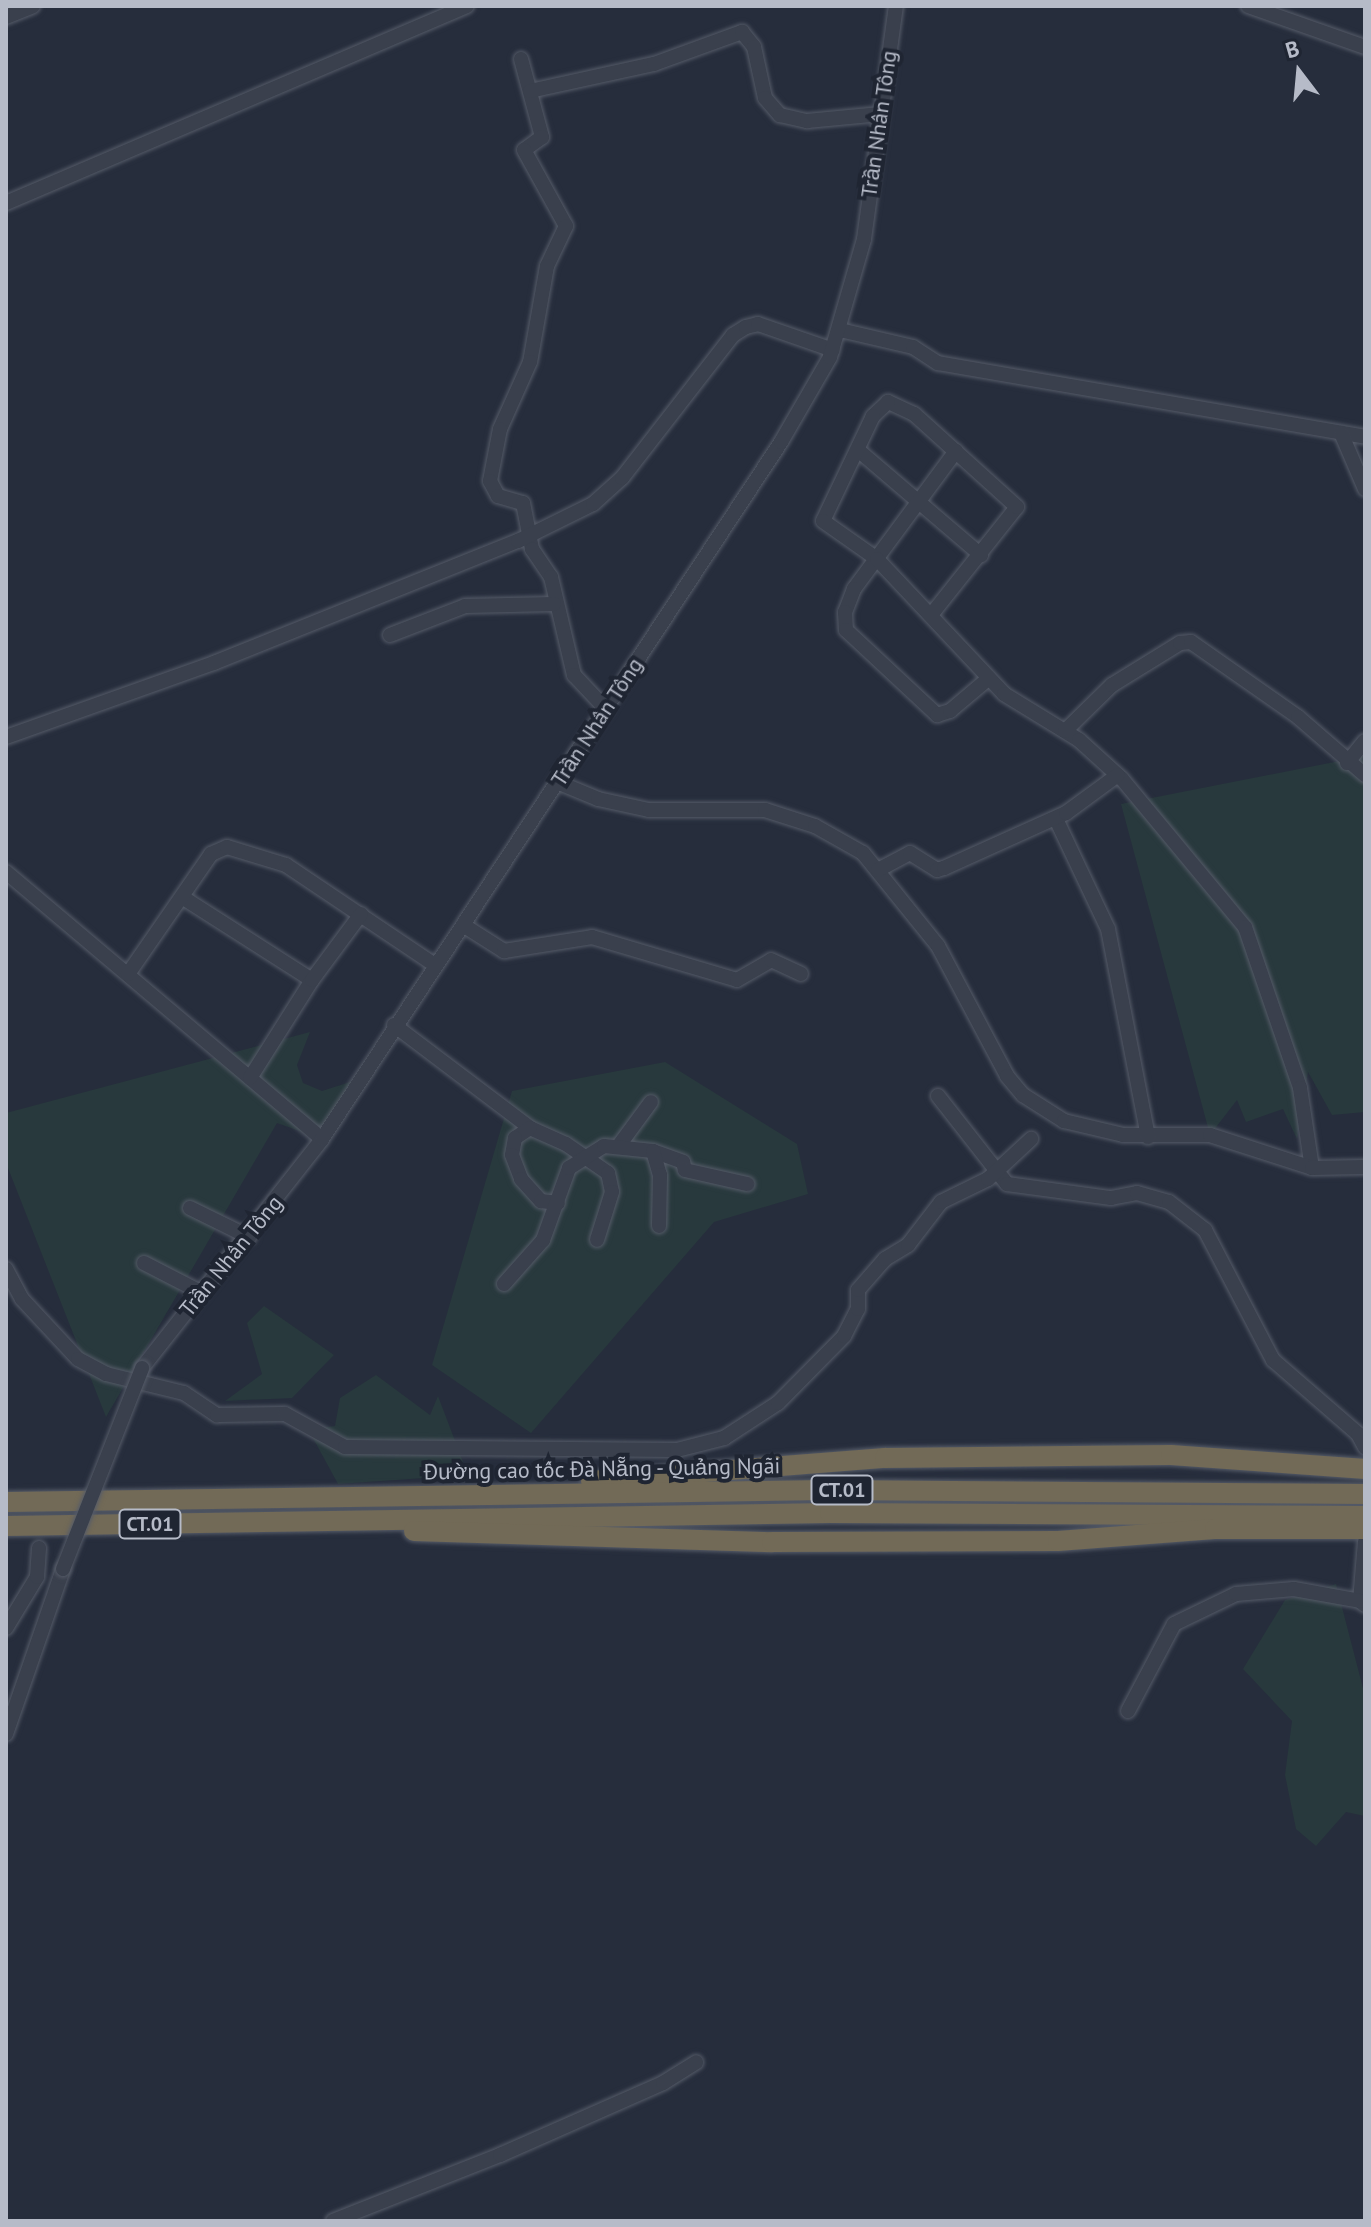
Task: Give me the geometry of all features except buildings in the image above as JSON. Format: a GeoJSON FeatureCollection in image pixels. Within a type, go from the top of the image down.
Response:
{"type":"FeatureCollection","features":[{"type":"Feature","properties":{"kind":"highway"},"geometry":{"type":"LineString","coordinates":[[319,1494],[651,1479],[885,1458],[1171,1455],[1365,1469]]}},
{"type":"Feature","properties":{"kind":"highway","name":"Đường cao tốc Đà Nẵng - Quảng Ngãi"},"geometry":{"type":"LineString","coordinates":[[319,1494],[1019,1489],[1365,1494]]}},
{"type":"Feature","properties":{"kind":"highway","name":"CT.01"},"geometry":{"type":"LineString","coordinates":[[6,1502],[319,1494]]}},
{"type":"Feature","properties":{"kind":"highway","name":"Đường cao tốc Đà Nẵng - Quảng Ngãi"},"geometry":{"type":"LineString","coordinates":[[330,1524],[1019,1512],[1365,1516]]}},
{"type":"Feature","properties":{"kind":"highway"},"geometry":{"type":"LineString","coordinates":[[330,1524],[772,1542],[1058,1541],[1215,1529],[1365,1529]]}},
{"type":"Feature","properties":{"kind":"highway","name":"CT.01"},"geometry":{"type":"LineString","coordinates":[[6,1526],[330,1524]]}},
{"type":"Feature","properties":{"kind":"street"},"geometry":{"type":"LineString","coordinates":[[6,17],[33,6]]}},
{"type":"Feature","properties":{"kind":"street"},"geometry":{"type":"LineString","coordinates":[[6,203],[467,6]]}},
{"type":"Feature","properties":{"kind":"street","name":"Trần Nhân Tông"},"geometry":{"type":"LineString","coordinates":[[6,1734],[63,1569],[142,1368],[249,1237],[322,1139],[394,1025],[781,442],[833,350],[864,239],[896,6]]}},
{"type":"Feature","properties":{"kind":"street"},"geometry":{"type":"LineString","coordinates":[[1248,6],[1365,47]]}},
{"type":"Feature","properties":{"kind":"street"},"geometry":{"type":"LineString","coordinates":[[530,91],[654,64],[742,32],[754,47],[765,98],[780,115],[807,121],[881,114]]}},
{"type":"Feature","properties":{"kind":"street"},"geometry":{"type":"LineString","coordinates":[[521,59],[542,137],[524,150],[566,226],[547,266],[530,362],[500,429],[490,481],[498,496],[521,500],[533,551],[547,564],[554,604],[574,675],[606,709]]}},
{"type":"Feature","properties":{"kind":"street"},"geometry":{"type":"LineString","coordinates":[[6,737],[214,663],[529,536],[593,504],[622,478],[733,335],[746,327],[758,324],[833,350]]}},
{"type":"Feature","properties":{"kind":"street"},"geometry":{"type":"LineString","coordinates":[[840,330],[913,347],[938,363],[1365,437]]}},
{"type":"Feature","properties":{"kind":"street"},"geometry":{"type":"LineString","coordinates":[[931,615],[1017,507],[914,414],[888,402],[878,407],[823,518],[877,559],[1004,694],[1065,731],[1118,775],[1245,927],[1300,1088],[1312,1168]]}},
{"type":"Feature","properties":{"kind":"street"},"geometry":{"type":"LineString","coordinates":[[1341,433],[1365,489]]}},
{"type":"Feature","properties":{"kind":"street"},"geometry":{"type":"LineString","coordinates":[[858,450],[981,555]]}},
{"type":"Feature","properties":{"kind":"street"},"geometry":{"type":"LineString","coordinates":[[956,451],[849,599],[846,630],[937,715],[950,711],[989,678]]}},
{"type":"Feature","properties":{"kind":"street"},"geometry":{"type":"LineString","coordinates":[[390,635],[465,606],[554,604]]}},
{"type":"Feature","properties":{"kind":"street"},"geometry":{"type":"LineString","coordinates":[[1065,731],[1112,685],[1180,643],[1191,642],[1287,709],[1347,763],[1365,775]]}},
{"type":"Feature","properties":{"kind":"street"},"geometry":{"type":"LineString","coordinates":[[1347,763],[1365,741]]}},
{"type":"Feature","properties":{"kind":"street"},"geometry":{"type":"LineString","coordinates":[[878,870],[910,853],[937,870],[944,868],[1056,819],[1118,775]]}},
{"type":"Feature","properties":{"kind":"street"},"geometry":{"type":"LineString","coordinates":[[557,782],[598,799],[649,810],[765,810],[840,838],[878,870],[938,946],[997,1061],[1023,1095],[1064,1121],[1148,1137],[1210,1135],[1312,1168],[1365,1167]]}},
{"type":"Feature","properties":{"kind":"street"},"geometry":{"type":"LineString","coordinates":[[1056,819],[1108,929],[1148,1137]]}},
{"type":"Feature","properties":{"kind":"street"},"geometry":{"type":"LineString","coordinates":[[128,974],[211,854],[227,847],[286,865],[435,965]]}},
{"type":"Feature","properties":{"kind":"street"},"geometry":{"type":"LineString","coordinates":[[6,872],[322,1139]]}},
{"type":"Feature","properties":{"kind":"street"},"geometry":{"type":"LineString","coordinates":[[182,897],[312,980]]}},
{"type":"Feature","properties":{"kind":"street"},"geometry":{"type":"LineString","coordinates":[[250,1078],[312,980],[361,914]]}},
{"type":"Feature","properties":{"kind":"street"},"geometry":{"type":"LineString","coordinates":[[463,925],[504,951],[592,937],[737,980],[771,960],[801,974]]}},
{"type":"Feature","properties":{"kind":"street"},"geometry":{"type":"LineString","coordinates":[[394,1025],[530,1128],[584,1158],[612,1179],[597,1240]]}},
{"type":"Feature","properties":{"kind":"street"},"geometry":{"type":"LineString","coordinates":[[938,1096],[1007,1184],[1039,1192],[1111,1198],[1137,1193],[1169,1202],[1205,1230],[1273,1360],[1358,1434],[1365,1447]]}},
{"type":"Feature","properties":{"kind":"street"},"geometry":{"type":"LineString","coordinates":[[620,1144],[651,1102]]}},
{"type":"Feature","properties":{"kind":"street"},"geometry":{"type":"LineString","coordinates":[[530,1128],[515,1138],[512,1155],[521,1179],[541,1201],[558,1203]]}},
{"type":"Feature","properties":{"kind":"street"},"geometry":{"type":"LineString","coordinates":[[6,1269],[22,1299],[78,1359],[106,1374],[184,1393],[217,1415],[285,1414],[345,1447],[677,1450],[724,1438],[778,1403],[844,1336],[858,1309],[858,1290],[885,1259],[908,1245],[941,1202],[995,1172],[1031,1139]]}},
{"type":"Feature","properties":{"kind":"street"},"geometry":{"type":"LineString","coordinates":[[504,1284],[543,1240],[569,1168],[604,1146],[620,1144],[653,1151],[683,1162],[685,1170],[747,1184]]}},
{"type":"Feature","properties":{"kind":"street"},"geometry":{"type":"LineString","coordinates":[[653,1151],[660,1175],[659,1226]]}},
{"type":"Feature","properties":{"kind":"street"},"geometry":{"type":"LineString","coordinates":[[190,1208],[249,1237]]}},
{"type":"Feature","properties":{"kind":"street"},"geometry":{"type":"LineString","coordinates":[[144,1263],[202,1293]]}},
{"type":"Feature","properties":{"kind":"street"},"geometry":{"type":"LineString","coordinates":[[1128,1711],[1174,1624],[1223,1600],[1294,1589],[1363,1603],[1365,1542]]}},
{"type":"Feature","properties":{"kind":"street"},"geometry":{"type":"LineString","coordinates":[[6,1628],[37,1577],[39,1548]]}},
{"type":"Feature","properties":{"kind":"street"},"geometry":{"type":"LineString","coordinates":[[333,2221],[486,2161],[663,2083],[696,2062]]}},
{"type":"Feature","properties":{"kind":"shaded area"},"geometry":{"type":"Polygon","coordinates":[[[1365,756],[1365,1112],[1332,1115],[1308,1072],[1297,1139],[1283,1109],[1246,1122],[1237,1100],[1210,1135],[1121,804],[1365,756]]]}},
{"type":"Feature","properties":{"kind":"shaded area"},"geometry":{"type":"Polygon","coordinates":[[[310,1032],[297,1065],[303,1083],[322,1091],[353,1081],[322,1139],[277,1123],[106,1417],[6,1163],[6,1113],[310,1032]]]}},
{"type":"Feature","properties":{"kind":"shaded area"},"geometry":{"type":"Polygon","coordinates":[[[665,1062],[797,1144],[808,1194],[714,1222],[531,1433],[432,1365],[512,1091],[665,1062]]]}},
{"type":"Feature","properties":{"kind":"shaded area"},"geometry":{"type":"Polygon","coordinates":[[[264,1306],[334,1355],[292,1398],[225,1401],[262,1374],[247,1323],[264,1306]]]}},
{"type":"Feature","properties":{"kind":"shaded area"},"geometry":{"type":"Polygon","coordinates":[[[376,1375],[430,1415],[438,1396],[468,1475],[338,1484],[308,1429],[335,1426],[340,1398],[376,1375]]]}},
{"type":"Feature","properties":{"kind":"shaded area"},"geometry":{"type":"Polygon","coordinates":[[[1336,1584],[1365,1696],[1365,1816],[1346,1812],[1316,1846],[1296,1829],[1285,1775],[1292,1721],[1243,1669],[1285,1600],[1336,1584]]]}}]}
